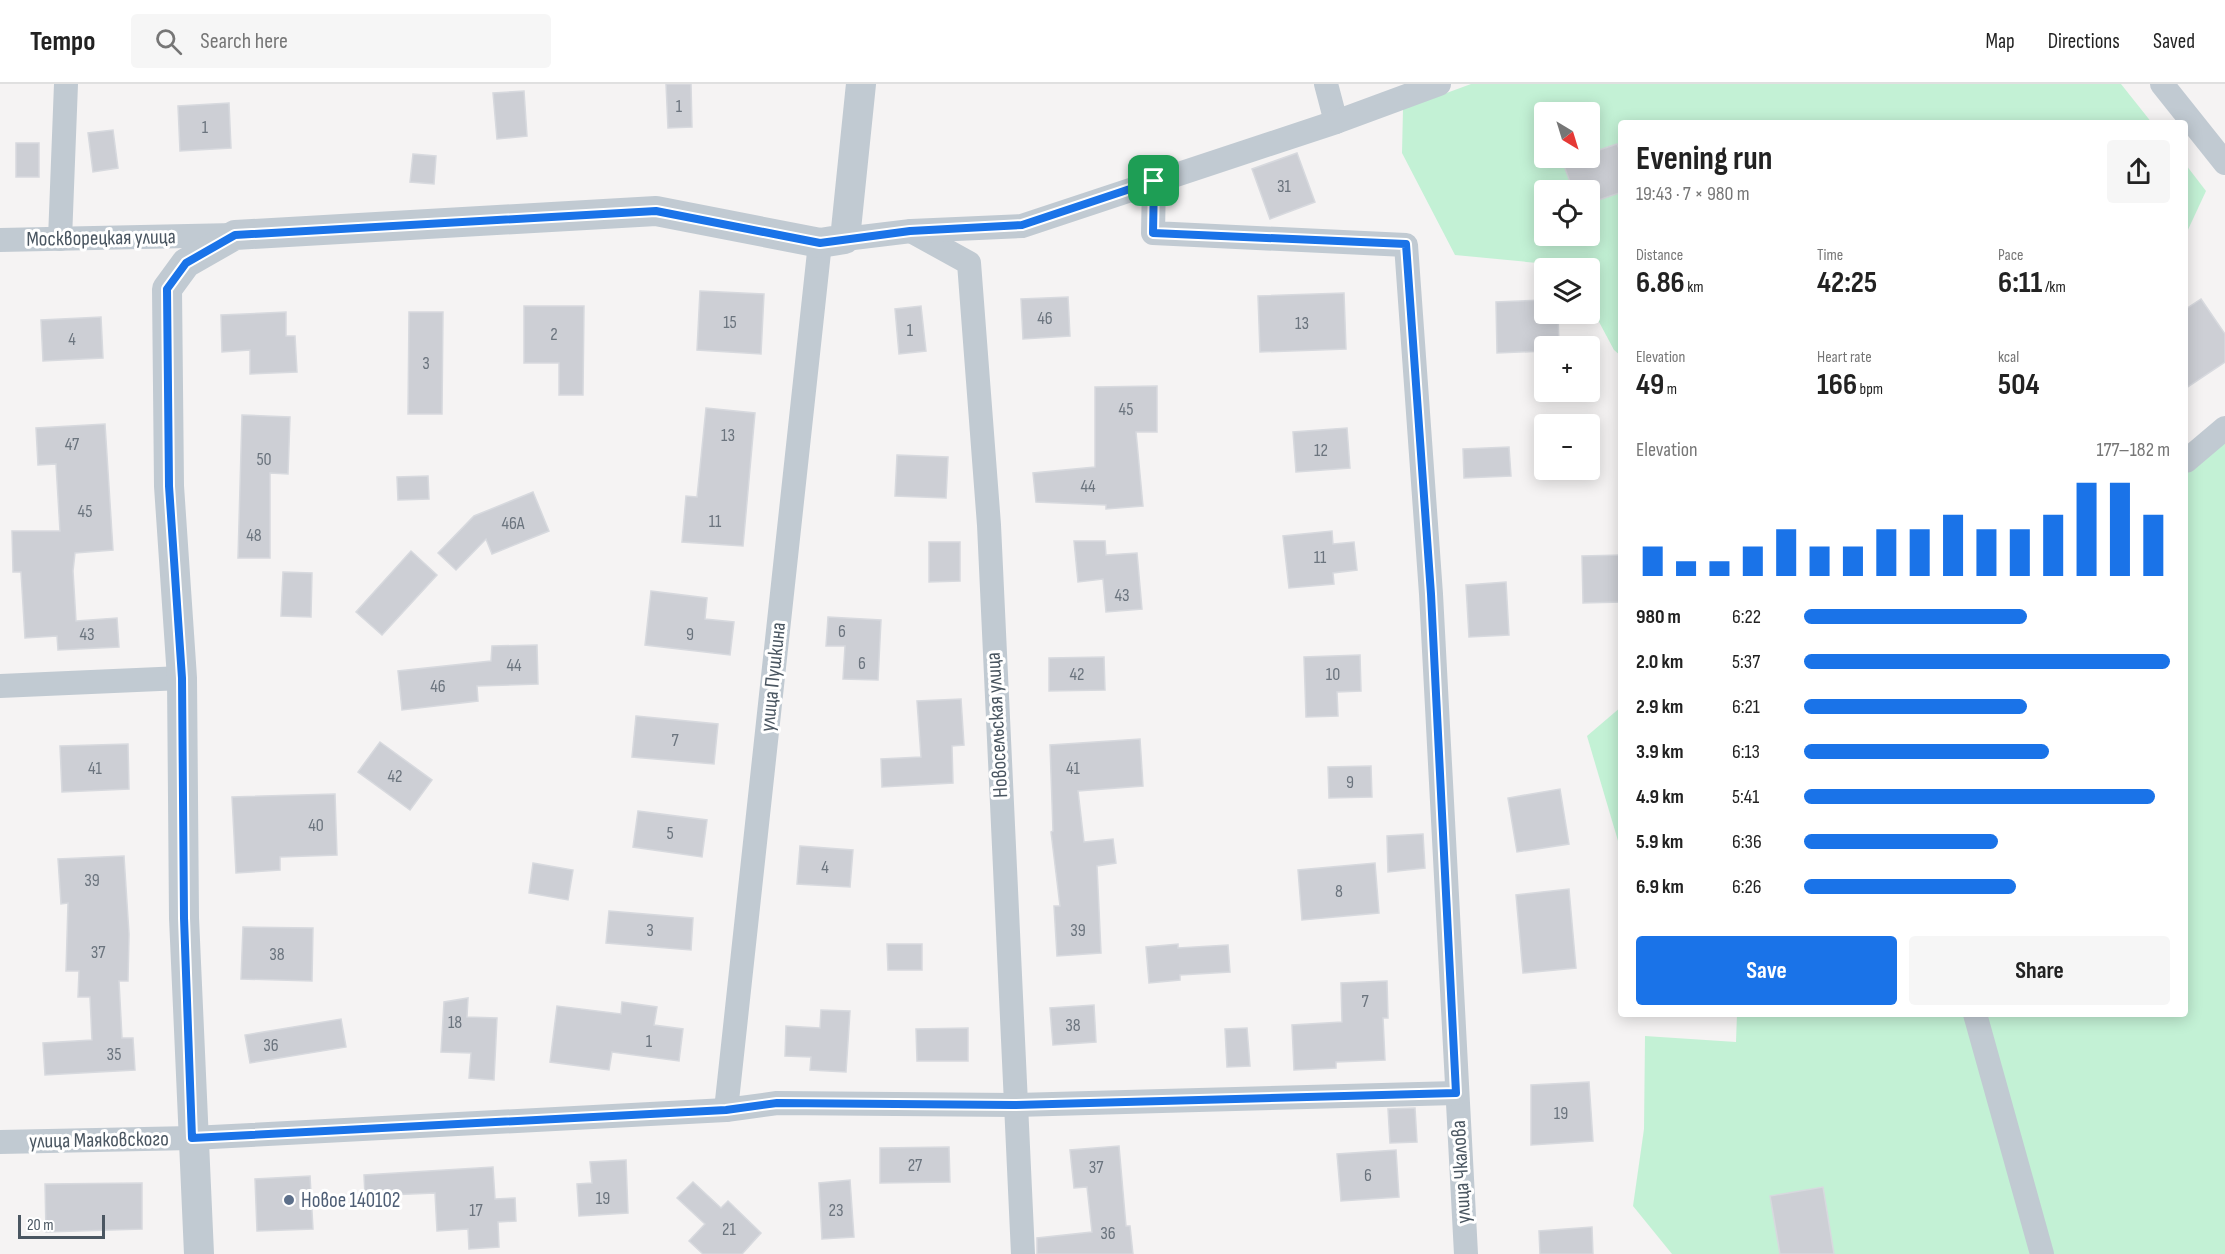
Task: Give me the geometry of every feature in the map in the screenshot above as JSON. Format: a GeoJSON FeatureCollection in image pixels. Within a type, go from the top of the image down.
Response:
{"type":"FeatureCollection","features":[{"type":"Feature","properties":{"kind":"street"},"geometry":{"type":"LineString","coordinates":[[60,239],[66,84]]}},
{"type":"Feature","properties":{"kind":"street"},"geometry":{"type":"LineString","coordinates":[[861,84],[832,241],[910,231],[1022,225],[1336,122],[1439,84]]}},
{"type":"Feature","properties":{"kind":"street"},"geometry":{"type":"LineString","coordinates":[[1326,84],[1336,122]]}},
{"type":"Feature","properties":{"kind":"street"},"geometry":{"type":"LineString","coordinates":[[2162,84],[2225,163]]}},
{"type":"Feature","properties":{"kind":"street","name":"улица Чкалова"},"geometry":{"type":"LineString","coordinates":[[1154,181],[1153,233],[1406,244],[1431,594],[1466,1254]]}},
{"type":"Feature","properties":{"kind":"street","name":"Москворецкая улица"},"geometry":{"type":"LineString","coordinates":[[0,240],[235,235],[656,211],[832,241]]}},
{"type":"Feature","properties":{"kind":"street","name":"Новосельская улица"},"geometry":{"type":"LineString","coordinates":[[910,231],[969,263],[989,525],[1014,1105],[1023,1254]]}},
{"type":"Feature","properties":{"kind":"street"},"geometry":{"type":"LineString","coordinates":[[199,1254],[192,1138],[184,918],[182,678],[169,486],[167,289],[186,263],[235,235]]}},
{"type":"Feature","properties":{"kind":"street","name":"улица Пушкина"},"geometry":{"type":"LineString","coordinates":[[726,1110],[832,241]]}},
{"type":"Feature","properties":{"kind":"street"},"geometry":{"type":"LineString","coordinates":[[2188,459],[2225,428]]}},
{"type":"Feature","properties":{"kind":"street"},"geometry":{"type":"LineString","coordinates":[[0,686],[182,678]]}},
{"type":"Feature","properties":{"kind":"street"},"geometry":{"type":"LineString","coordinates":[[1976,1017],[2042,1254]]}},
{"type":"Feature","properties":{"kind":"street","name":"улица Маяковского"},"geometry":{"type":"LineString","coordinates":[[0,1142],[192,1138],[726,1110],[777,1103],[1014,1105],[1456,1093]]}},
{"type":"Feature","properties":{"kind":"green space"},"geometry":{"type":"Polygon","coordinates":[[[1471,84],[2121,84],[2150,120],[1618,120],[1618,353],[1600,324],[1600,258],[1534,258],[1534,263],[1455,255],[1402,153],[1403,109],[1471,84]]]}},
{"type":"Feature","properties":{"kind":"green space"},"geometry":{"type":"Polygon","coordinates":[[[2188,168],[2206,191],[2188,230],[2188,168]]]}},
{"type":"Feature","properties":{"kind":"green space"},"geometry":{"type":"Polygon","coordinates":[[[2225,432],[2225,1254],[1672,1254],[1633,1206],[1644,1129],[1645,1036],[1736,1042],[1737,1017],[2188,1017],[2188,460],[2225,432]]]}},
{"type":"Feature","properties":{"kind":"green space"},"geometry":{"type":"Polygon","coordinates":[[[1618,710],[1618,841],[1587,736],[1618,710]]]}},
{"type":"Feature","properties":{"kind":"building"},"geometry":{"type":"Polygon","coordinates":[[[666,84],[691,84],[692,127],[668,128],[666,84]]]}},
{"type":"Feature","properties":{"kind":"building"},"geometry":{"type":"Polygon","coordinates":[[[524,91],[527,136],[497,139],[493,93],[524,91]]]}},
{"type":"Feature","properties":{"kind":"building"},"geometry":{"type":"Polygon","coordinates":[[[229,103],[231,148],[180,151],[178,106],[229,103]]]}},
{"type":"Feature","properties":{"kind":"building"},"geometry":{"type":"Polygon","coordinates":[[[113,130],[118,168],[93,172],[88,133],[113,130]]]}},
{"type":"Feature","properties":{"kind":"building"},"geometry":{"type":"Polygon","coordinates":[[[16,143],[39,143],[39,177],[16,177],[16,143]]]}},
{"type":"Feature","properties":{"kind":"building"},"geometry":{"type":"Polygon","coordinates":[[[1617,144],[1618,193],[1600,200],[1600,180],[1569,180],[1565,168],[1600,168],[1600,150],[1617,144]]]}},
{"type":"Feature","properties":{"kind":"building"},"geometry":{"type":"Polygon","coordinates":[[[1297,153],[1315,202],[1270,219],[1252,169],[1297,153]]]}},
{"type":"Feature","properties":{"kind":"building"},"geometry":{"type":"Polygon","coordinates":[[[413,154],[436,156],[434,184],[410,182],[413,154]]]}},
{"type":"Feature","properties":{"kind":"building"},"geometry":{"type":"Polygon","coordinates":[[[700,291],[764,294],[761,354],[697,350],[700,291]]]}},
{"type":"Feature","properties":{"kind":"building"},"geometry":{"type":"Polygon","coordinates":[[[1344,293],[1346,349],[1260,352],[1258,296],[1344,293]]]}},
{"type":"Feature","properties":{"kind":"building"},"geometry":{"type":"Polygon","coordinates":[[[1068,297],[1070,336],[1023,339],[1021,299],[1068,297]]]}},
{"type":"Feature","properties":{"kind":"building"},"geometry":{"type":"Polygon","coordinates":[[[2201,299],[2225,334],[2225,362],[2188,387],[2188,308],[2201,299]]]}},
{"type":"Feature","properties":{"kind":"building"},"geometry":{"type":"Polygon","coordinates":[[[1534,300],[1534,324],[1558,324],[1559,336],[1534,336],[1534,351],[1497,353],[1496,302],[1534,300]]]}},
{"type":"Feature","properties":{"kind":"building"},"geometry":{"type":"Polygon","coordinates":[[[524,306],[584,306],[583,395],[559,395],[559,363],[524,363],[524,306]]]}},
{"type":"Feature","properties":{"kind":"building"},"geometry":{"type":"Polygon","coordinates":[[[921,306],[926,351],[899,354],[895,309],[921,306]]]}},
{"type":"Feature","properties":{"kind":"building"},"geometry":{"type":"Polygon","coordinates":[[[286,312],[286,336],[295,336],[297,372],[250,374],[250,350],[222,352],[221,315],[286,312]]]}},
{"type":"Feature","properties":{"kind":"building"},"geometry":{"type":"Polygon","coordinates":[[[409,312],[443,312],[442,414],[408,414],[409,312]]]}},
{"type":"Feature","properties":{"kind":"building"},"geometry":{"type":"Polygon","coordinates":[[[101,317],[103,358],[43,361],[41,320],[101,317]]]}},
{"type":"Feature","properties":{"kind":"building"},"geometry":{"type":"Polygon","coordinates":[[[1157,386],[1157,432],[1136,432],[1143,506],[1106,509],[1106,505],[1036,502],[1033,473],[1095,467],[1095,387],[1157,386]]]}},
{"type":"Feature","properties":{"kind":"building"},"geometry":{"type":"Polygon","coordinates":[[[706,408],[755,413],[743,546],[682,542],[686,496],[697,497],[706,408]]]}},
{"type":"Feature","properties":{"kind":"building"},"geometry":{"type":"Polygon","coordinates":[[[242,415],[290,417],[288,474],[270,473],[270,558],[238,558],[242,415]]]}},
{"type":"Feature","properties":{"kind":"building"},"geometry":{"type":"Polygon","coordinates":[[[105,424],[113,550],[75,553],[73,571],[76,621],[117,618],[119,647],[58,650],[57,636],[25,638],[21,572],[13,572],[12,531],[60,531],[56,464],[38,465],[36,428],[105,424]]]}},
{"type":"Feature","properties":{"kind":"building"},"geometry":{"type":"Polygon","coordinates":[[[1347,428],[1350,468],[1296,472],[1293,432],[1347,428]]]}},
{"type":"Feature","properties":{"kind":"building"},"geometry":{"type":"Polygon","coordinates":[[[1509,447],[1511,476],[1464,478],[1463,449],[1509,447]]]}},
{"type":"Feature","properties":{"kind":"building"},"geometry":{"type":"Polygon","coordinates":[[[897,455],[948,457],[946,498],[895,496],[897,455]]]}},
{"type":"Feature","properties":{"kind":"building"},"geometry":{"type":"Polygon","coordinates":[[[428,476],[429,499],[398,500],[397,477],[428,476]]]}},
{"type":"Feature","properties":{"kind":"building"},"geometry":{"type":"Polygon","coordinates":[[[533,492],[549,531],[492,554],[486,539],[456,570],[438,553],[474,516],[533,492]]]}},
{"type":"Feature","properties":{"kind":"building"},"geometry":{"type":"Polygon","coordinates":[[[1332,531],[1333,544],[1354,542],[1357,570],[1333,573],[1334,584],[1289,588],[1283,536],[1332,531]]]}},
{"type":"Feature","properties":{"kind":"building"},"geometry":{"type":"Polygon","coordinates":[[[1074,541],[1105,541],[1106,555],[1137,553],[1142,609],[1106,612],[1103,579],[1078,582],[1074,541]]]}},
{"type":"Feature","properties":{"kind":"building"},"geometry":{"type":"Polygon","coordinates":[[[929,542],[960,542],[960,581],[929,582],[929,542]]]}},
{"type":"Feature","properties":{"kind":"building"},"geometry":{"type":"Polygon","coordinates":[[[411,551],[437,575],[382,635],[356,612],[411,551]]]}},
{"type":"Feature","properties":{"kind":"building"},"geometry":{"type":"Polygon","coordinates":[[[1618,555],[1618,602],[1583,603],[1582,556],[1618,555]]]}},
{"type":"Feature","properties":{"kind":"building"},"geometry":{"type":"Polygon","coordinates":[[[283,572],[312,573],[311,617],[281,616],[283,572]]]}},
{"type":"Feature","properties":{"kind":"building"},"geometry":{"type":"Polygon","coordinates":[[[1506,582],[1509,635],[1469,637],[1466,585],[1506,582]]]}},
{"type":"Feature","properties":{"kind":"building"},"geometry":{"type":"Polygon","coordinates":[[[651,591],[707,598],[705,619],[734,622],[730,655],[645,645],[651,591]]]}},
{"type":"Feature","properties":{"kind":"building"},"geometry":{"type":"Polygon","coordinates":[[[828,617],[881,620],[878,680],[843,679],[845,646],[826,646],[828,617]]]}},
{"type":"Feature","properties":{"kind":"building"},"geometry":{"type":"Polygon","coordinates":[[[537,645],[538,684],[477,686],[478,701],[402,710],[398,671],[491,661],[492,646],[537,645]]]}},
{"type":"Feature","properties":{"kind":"building"},"geometry":{"type":"Polygon","coordinates":[[[1360,655],[1361,691],[1337,692],[1338,716],[1306,717],[1304,657],[1360,655]]]}},
{"type":"Feature","properties":{"kind":"building"},"geometry":{"type":"Polygon","coordinates":[[[1104,657],[1105,690],[1049,691],[1049,658],[1104,657]]]}},
{"type":"Feature","properties":{"kind":"building"},"geometry":{"type":"Polygon","coordinates":[[[961,699],[964,745],[952,746],[953,783],[882,787],[881,759],[921,757],[917,701],[961,699]]]}},
{"type":"Feature","properties":{"kind":"building"},"geometry":{"type":"Polygon","coordinates":[[[636,716],[718,724],[714,764],[632,757],[636,716]]]}},
{"type":"Feature","properties":{"kind":"building"},"geometry":{"type":"Polygon","coordinates":[[[1140,739],[1143,786],[1078,791],[1084,842],[1113,839],[1116,863],[1097,866],[1101,953],[1057,956],[1054,906],[1060,906],[1051,832],[1053,831],[1050,745],[1140,739]]]}},
{"type":"Feature","properties":{"kind":"building"},"geometry":{"type":"Polygon","coordinates":[[[380,742],[432,780],[410,810],[358,772],[380,742]]]}},
{"type":"Feature","properties":{"kind":"building"},"geometry":{"type":"Polygon","coordinates":[[[128,744],[129,789],[62,792],[60,746],[128,744]]]}},
{"type":"Feature","properties":{"kind":"building"},"geometry":{"type":"Polygon","coordinates":[[[1371,766],[1372,797],[1329,798],[1328,767],[1371,766]]]}},
{"type":"Feature","properties":{"kind":"building"},"geometry":{"type":"Polygon","coordinates":[[[1560,789],[1569,844],[1517,852],[1508,798],[1560,789]]]}},
{"type":"Feature","properties":{"kind":"building"},"geometry":{"type":"Polygon","coordinates":[[[335,794],[337,855],[280,857],[280,870],[236,873],[232,797],[335,794]]]}},
{"type":"Feature","properties":{"kind":"building"},"geometry":{"type":"Polygon","coordinates":[[[638,811],[707,820],[702,857],[633,847],[638,811]]]}},
{"type":"Feature","properties":{"kind":"building"},"geometry":{"type":"Polygon","coordinates":[[[1423,834],[1425,868],[1388,872],[1387,836],[1423,834]]]}},
{"type":"Feature","properties":{"kind":"building"},"geometry":{"type":"Polygon","coordinates":[[[800,846],[853,850],[850,887],[797,884],[800,846]]]}},
{"type":"Feature","properties":{"kind":"building"},"geometry":{"type":"Polygon","coordinates":[[[124,856],[129,934],[128,981],[119,981],[122,1038],[133,1038],[135,1070],[45,1075],[43,1043],[92,1040],[90,997],[78,997],[79,971],[66,971],[68,903],[61,904],[58,859],[124,856]]]}},
{"type":"Feature","properties":{"kind":"building"},"geometry":{"type":"Polygon","coordinates":[[[533,863],[573,870],[568,900],[529,893],[533,863]]]}},
{"type":"Feature","properties":{"kind":"building"},"geometry":{"type":"Polygon","coordinates":[[[1375,863],[1379,913],[1302,920],[1298,870],[1375,863]]]}},
{"type":"Feature","properties":{"kind":"building"},"geometry":{"type":"Polygon","coordinates":[[[1569,889],[1576,968],[1523,973],[1516,895],[1569,889]]]}},
{"type":"Feature","properties":{"kind":"building"},"geometry":{"type":"Polygon","coordinates":[[[609,911],[693,918],[691,950],[606,943],[609,911]]]}},
{"type":"Feature","properties":{"kind":"building"},"geometry":{"type":"Polygon","coordinates":[[[243,927],[313,928],[312,981],[241,979],[243,927]]]}},
{"type":"Feature","properties":{"kind":"building"},"geometry":{"type":"Polygon","coordinates":[[[887,944],[922,944],[922,970],[888,970],[887,944]]]}},
{"type":"Feature","properties":{"kind":"building"},"geometry":{"type":"Polygon","coordinates":[[[1178,944],[1178,948],[1228,945],[1230,972],[1180,975],[1180,980],[1149,983],[1146,947],[1178,944]]]}},
{"type":"Feature","properties":{"kind":"building"},"geometry":{"type":"Polygon","coordinates":[[[1387,981],[1388,1018],[1383,1018],[1385,1060],[1336,1062],[1336,1068],[1294,1070],[1292,1025],[1342,1022],[1341,983],[1387,981]]]}},
{"type":"Feature","properties":{"kind":"building"},"geometry":{"type":"Polygon","coordinates":[[[468,998],[467,1017],[497,1018],[494,1080],[469,1078],[471,1053],[441,1052],[444,1002],[468,998]]]}},
{"type":"Feature","properties":{"kind":"building"},"geometry":{"type":"Polygon","coordinates":[[[622,1002],[657,1007],[654,1025],[683,1029],[679,1061],[612,1052],[609,1070],[550,1062],[557,1006],[621,1014],[622,1002]]]}},
{"type":"Feature","properties":{"kind":"building"},"geometry":{"type":"Polygon","coordinates":[[[1094,1005],[1096,1042],[1053,1045],[1050,1008],[1094,1005]]]}},
{"type":"Feature","properties":{"kind":"building"},"geometry":{"type":"Polygon","coordinates":[[[821,1010],[850,1011],[846,1072],[810,1070],[811,1057],[785,1056],[786,1026],[820,1028],[821,1010]]]}},
{"type":"Feature","properties":{"kind":"building"},"geometry":{"type":"Polygon","coordinates":[[[341,1019],[346,1047],[250,1063],[245,1035],[341,1019]]]}},
{"type":"Feature","properties":{"kind":"building"},"geometry":{"type":"Polygon","coordinates":[[[968,1028],[968,1061],[917,1061],[916,1029],[968,1028]]]}},
{"type":"Feature","properties":{"kind":"building"},"geometry":{"type":"Polygon","coordinates":[[[1247,1028],[1250,1066],[1227,1067],[1225,1029],[1247,1028]]]}},
{"type":"Feature","properties":{"kind":"building"},"geometry":{"type":"Polygon","coordinates":[[[1589,1082],[1593,1141],[1531,1145],[1531,1085],[1589,1082]]]}},
{"type":"Feature","properties":{"kind":"building"},"geometry":{"type":"Polygon","coordinates":[[[1415,1108],[1417,1142],[1390,1143],[1388,1109],[1415,1108]]]}},
{"type":"Feature","properties":{"kind":"building"},"geometry":{"type":"Polygon","coordinates":[[[1119,1146],[1126,1226],[1130,1226],[1133,1254],[1037,1254],[1037,1238],[1092,1232],[1087,1187],[1074,1188],[1070,1150],[1119,1146]]]}},
{"type":"Feature","properties":{"kind":"building"},"geometry":{"type":"Polygon","coordinates":[[[949,1147],[950,1182],[880,1183],[880,1148],[949,1147]]]}},
{"type":"Feature","properties":{"kind":"building"},"geometry":{"type":"Polygon","coordinates":[[[1396,1150],[1399,1197],[1341,1201],[1337,1154],[1396,1150]]]}},
{"type":"Feature","properties":{"kind":"building"},"geometry":{"type":"Polygon","coordinates":[[[626,1160],[628,1213],[579,1216],[577,1184],[592,1183],[590,1162],[626,1160]]]}},
{"type":"Feature","properties":{"kind":"building"},"geometry":{"type":"Polygon","coordinates":[[[493,1167],[495,1199],[515,1198],[516,1221],[498,1222],[499,1247],[469,1249],[468,1229],[437,1231],[435,1193],[365,1196],[364,1175],[493,1167]]]}},
{"type":"Feature","properties":{"kind":"building"},"geometry":{"type":"Polygon","coordinates":[[[310,1176],[313,1229],[257,1231],[255,1179],[310,1176]]]}},
{"type":"Feature","properties":{"kind":"building"},"geometry":{"type":"Polygon","coordinates":[[[850,1180],[854,1237],[822,1239],[819,1183],[850,1180]]]}},
{"type":"Feature","properties":{"kind":"building"},"geometry":{"type":"Polygon","coordinates":[[[693,1182],[721,1208],[728,1201],[761,1233],[742,1254],[703,1254],[689,1241],[705,1224],[677,1198],[693,1182]]]}},
{"type":"Feature","properties":{"kind":"building"},"geometry":{"type":"Polygon","coordinates":[[[142,1183],[142,1229],[46,1232],[45,1184],[142,1183]]]}},
{"type":"Feature","properties":{"kind":"building"},"geometry":{"type":"Polygon","coordinates":[[[1823,1187],[1834,1254],[1780,1254],[1770,1196],[1823,1187]]]}},
{"type":"Feature","properties":{"kind":"building"},"geometry":{"type":"Polygon","coordinates":[[[1592,1227],[1593,1254],[1540,1254],[1539,1231],[1592,1227]]]}},
{"type":"Feature","properties":{"kind":"place","name":"Новое 140102"},"geometry":{"type":"Point","coordinates":[289,1200]}},
{"type":"Feature","properties":{"kind":"route"},"geometry":{"type":"LineString","coordinates":[[1154,181],[1153,233],[1406,244],[1431,594],[1456,1093],[1014,1105],[777,1103],[726,1110],[192,1138],[184,918],[182,678],[169,486],[167,289],[186,263],[235,235],[656,211],[820,243],[910,231],[1022,225],[1154,181]]}}]}
